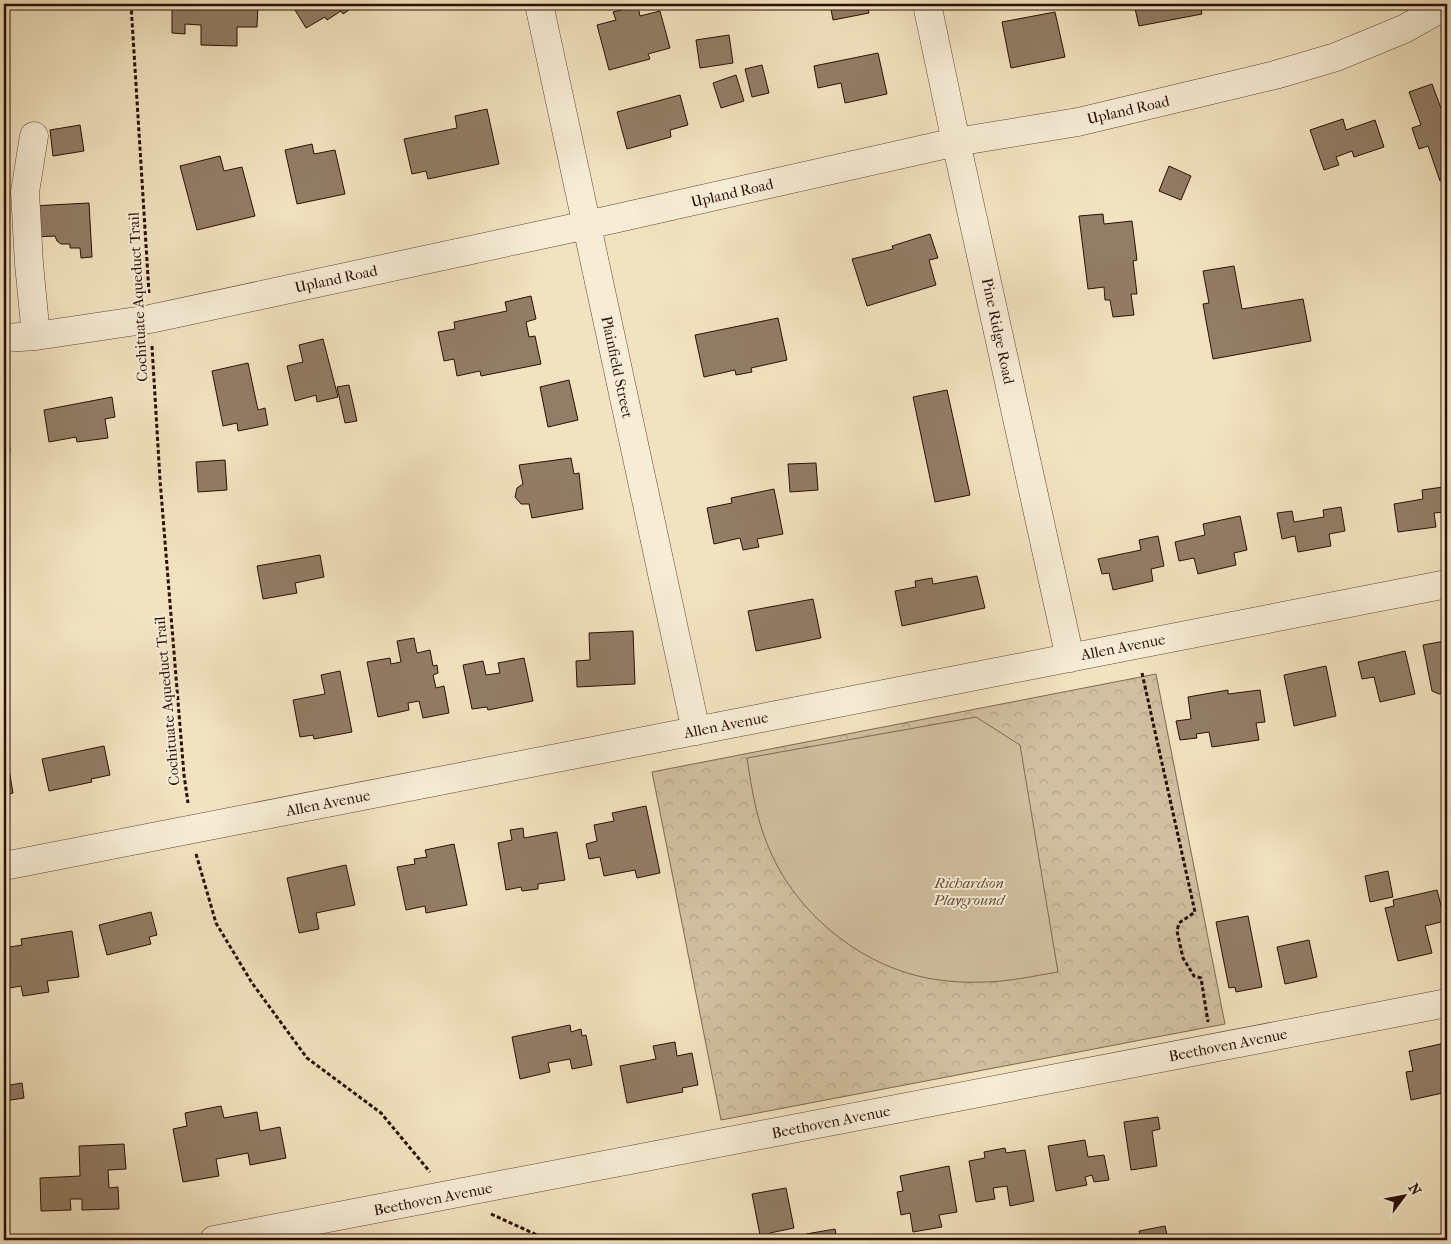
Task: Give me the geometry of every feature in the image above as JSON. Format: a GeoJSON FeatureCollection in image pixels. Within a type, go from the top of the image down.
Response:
{"type":"FeatureCollection","features":[{"type":"Feature","properties":{"kind":"street","name":"Plainfield Street"},"geometry":{"type":"LineString","coordinates":[[540,4],[696,731]]}},
{"type":"Feature","properties":{"kind":"street","name":"Pine Ridge Road"},"geometry":{"type":"LineString","coordinates":[[927,4],[1070,658]]}},
{"type":"Feature","properties":{"kind":"street","name":"Upland Road"},"geometry":{"type":"LineString","coordinates":[[4,338],[36,336],[150,319],[587,226],[956,142],[1078,122],[1275,76],[1336,56],[1404,28],[1447,5]]}},
{"type":"Feature","properties":{"kind":"street"},"geometry":{"type":"LineString","coordinates":[[34,136],[25,192],[36,336]]}},
{"type":"Feature","properties":{"kind":"street","name":"Allen Avenue"},"geometry":{"type":"LineString","coordinates":[[4,866],[1447,584]]}},
{"type":"Feature","properties":{"kind":"street","name":"Beethoven Avenue"},"geometry":{"type":"LineString","coordinates":[[214,1240],[1447,1003]]}},
{"type":"Feature","properties":{"kind":"path","name":"Cochituate Aqueduct Trail"},"geometry":{"type":"LineString","coordinates":[[131,4],[160,480],[184,775],[196,856],[216,923],[252,983],[307,1058],[381,1113],[450,1196],[548,1240]]}},
{"type":"Feature","properties":{"kind":"path"},"geometry":{"type":"LineString","coordinates":[[1142,673],[1194,912],[1179,923],[1177,931],[1183,958],[1194,976],[1201,978],[1209,1030]]}},
{"type":"Feature","properties":{"kind":"green space","name":"Richardson Playground"},"geometry":{"type":"Polygon","coordinates":[[[1156,674],[1225,1024],[721,1120],[652,772],[1156,674]]]}},
{"type":"Feature","properties":{"kind":"green space"},"geometry":{"type":"Polygon","coordinates":[[[976,717],[1020,745],[1058,972],[1002,981],[958,982],[918,976],[895,969],[873,959],[831,931],[796,895],[782,875],[762,830],[753,795],[747,758],[976,717]]]}},
{"type":"Feature","properties":{"kind":"building"},"geometry":{"type":"Polygon","coordinates":[[[172,4],[258,6],[257,27],[237,27],[237,46],[201,45],[201,25],[185,24],[185,34],[172,33],[172,4]]]}},
{"type":"Feature","properties":{"kind":"building"},"geometry":{"type":"Polygon","coordinates":[[[305,4],[358,4],[343,14],[341,11],[327,20],[325,17],[306,28],[295,10],[305,4]]]}},
{"type":"Feature","properties":{"kind":"building"},"geometry":{"type":"Polygon","coordinates":[[[433,4],[454,4],[434,8],[433,4]]]}},
{"type":"Feature","properties":{"kind":"building"},"geometry":{"type":"Polygon","coordinates":[[[830,4],[867,4],[869,13],[833,20],[830,4]]]}},
{"type":"Feature","properties":{"kind":"building"},"geometry":{"type":"Polygon","coordinates":[[[1087,4],[1111,4],[1088,7],[1087,4]]]}},
{"type":"Feature","properties":{"kind":"building"},"geometry":{"type":"Polygon","coordinates":[[[1134,4],[1200,4],[1202,14],[1139,26],[1134,4]]]}},
{"type":"Feature","properties":{"kind":"building"},"geometry":{"type":"Polygon","coordinates":[[[1221,4],[1240,4],[1223,9],[1221,4]]]}},
{"type":"Feature","properties":{"kind":"building"},"geometry":{"type":"Polygon","coordinates":[[[1249,4],[1268,4],[1251,9],[1249,4]]]}},
{"type":"Feature","properties":{"kind":"building"},"geometry":{"type":"Polygon","coordinates":[[[638,6],[640,16],[660,11],[670,48],[648,54],[650,59],[609,70],[597,25],[616,20],[613,12],[638,6]]]}},
{"type":"Feature","properties":{"kind":"building"},"geometry":{"type":"Polygon","coordinates":[[[1055,12],[1065,57],[1011,68],[1002,22],[1055,12]]]}},
{"type":"Feature","properties":{"kind":"building"},"geometry":{"type":"Polygon","coordinates":[[[729,35],[733,63],[700,68],[696,40],[729,35]]]}},
{"type":"Feature","properties":{"kind":"building"},"geometry":{"type":"Polygon","coordinates":[[[878,53],[887,94],[845,103],[841,83],[818,88],[814,66],[878,53]]]}},
{"type":"Feature","properties":{"kind":"building"},"geometry":{"type":"Polygon","coordinates":[[[762,65],[769,93],[752,97],[745,69],[762,65]]]}},
{"type":"Feature","properties":{"kind":"building"},"geometry":{"type":"Polygon","coordinates":[[[736,75],[744,101],[721,108],[713,83],[736,75]]]}},
{"type":"Feature","properties":{"kind":"building"},"geometry":{"type":"Polygon","coordinates":[[[1432,84],[1442,111],[1447,109],[1447,178],[1440,181],[1428,146],[1419,149],[1412,128],[1421,125],[1409,92],[1432,84]]]}},
{"type":"Feature","properties":{"kind":"building"},"geometry":{"type":"Polygon","coordinates":[[[680,95],[688,125],[670,130],[671,137],[627,149],[617,112],[680,95]]]}},
{"type":"Feature","properties":{"kind":"building"},"geometry":{"type":"Polygon","coordinates":[[[487,109],[499,164],[428,179],[426,171],[412,174],[404,139],[457,128],[455,116],[487,109]]]}},
{"type":"Feature","properties":{"kind":"building"},"geometry":{"type":"Polygon","coordinates":[[[1343,119],[1346,130],[1375,120],[1384,147],[1354,157],[1352,151],[1336,157],[1339,165],[1324,170],[1310,130],[1343,119]]]}},
{"type":"Feature","properties":{"kind":"building"},"geometry":{"type":"Polygon","coordinates":[[[80,125],[84,151],[53,156],[50,130],[80,125]]]}},
{"type":"Feature","properties":{"kind":"building"},"geometry":{"type":"Polygon","coordinates":[[[312,144],[314,154],[335,150],[345,194],[297,204],[285,150],[312,144]]]}},
{"type":"Feature","properties":{"kind":"building"},"geometry":{"type":"Polygon","coordinates":[[[220,156],[224,171],[242,167],[255,216],[197,230],[180,166],[220,156]]]}},
{"type":"Feature","properties":{"kind":"building"},"geometry":{"type":"Polygon","coordinates":[[[1169,166],[1191,176],[1181,200],[1159,191],[1169,166]]]}},
{"type":"Feature","properties":{"kind":"building"},"geometry":{"type":"Polygon","coordinates":[[[89,203],[92,257],[81,258],[80,248],[70,248],[70,244],[61,244],[55,236],[33,237],[32,206],[89,203]]]}},
{"type":"Feature","properties":{"kind":"building"},"geometry":{"type":"Polygon","coordinates":[[[1103,214],[1104,224],[1132,221],[1137,260],[1133,261],[1137,294],[1131,294],[1134,315],[1113,317],[1110,300],[1105,300],[1104,287],[1088,289],[1079,216],[1103,214]]]}},
{"type":"Feature","properties":{"kind":"building"},"geometry":{"type":"Polygon","coordinates":[[[930,234],[938,258],[929,260],[936,285],[867,306],[852,259],[893,249],[892,246],[930,234]]]}},
{"type":"Feature","properties":{"kind":"building"},"geometry":{"type":"Polygon","coordinates":[[[1234,266],[1242,309],[1303,299],[1311,341],[1213,359],[1203,304],[1209,303],[1203,271],[1234,266]]]}},
{"type":"Feature","properties":{"kind":"building"},"geometry":{"type":"Polygon","coordinates":[[[531,296],[536,319],[526,322],[529,337],[535,336],[541,364],[481,376],[480,371],[457,376],[454,359],[444,361],[438,332],[455,329],[454,322],[507,311],[505,302],[531,296]]]}},
{"type":"Feature","properties":{"kind":"building"},"geometry":{"type":"Polygon","coordinates":[[[778,318],[787,360],[751,368],[752,372],[736,375],[735,370],[704,377],[695,335],[778,318]]]}},
{"type":"Feature","properties":{"kind":"building"},"geometry":{"type":"Polygon","coordinates":[[[323,339],[338,397],[317,402],[316,395],[295,401],[287,366],[303,362],[299,345],[323,339]]]}},
{"type":"Feature","properties":{"kind":"building"},"geometry":{"type":"Polygon","coordinates":[[[248,363],[258,410],[265,408],[268,425],[238,431],[237,423],[223,426],[212,371],[248,363]]]}},
{"type":"Feature","properties":{"kind":"building"},"geometry":{"type":"Polygon","coordinates":[[[569,380],[578,420],[548,427],[540,387],[569,380]]]}},
{"type":"Feature","properties":{"kind":"building"},"geometry":{"type":"Polygon","coordinates":[[[349,385],[357,421],[345,423],[337,387],[349,385]]]}},
{"type":"Feature","properties":{"kind":"building"},"geometry":{"type":"Polygon","coordinates":[[[947,390],[970,495],[935,502],[913,397],[947,390]]]}},
{"type":"Feature","properties":{"kind":"building"},"geometry":{"type":"Polygon","coordinates":[[[112,397],[115,417],[105,419],[108,438],[77,442],[76,437],[49,442],[44,410],[112,397]]]}},
{"type":"Feature","properties":{"kind":"building"},"geometry":{"type":"Polygon","coordinates":[[[7,412],[10,452],[4,452],[4,413],[7,412]]]}},
{"type":"Feature","properties":{"kind":"building"},"geometry":{"type":"Polygon","coordinates":[[[571,458],[574,474],[579,473],[583,509],[532,518],[529,504],[521,504],[515,497],[517,488],[523,484],[519,465],[571,458]]]}},
{"type":"Feature","properties":{"kind":"building"},"geometry":{"type":"Polygon","coordinates":[[[225,460],[227,490],[198,492],[196,462],[225,460]]]}},
{"type":"Feature","properties":{"kind":"building"},"geometry":{"type":"Polygon","coordinates":[[[816,463],[818,490],[790,492],[788,464],[816,463]]]}},
{"type":"Feature","properties":{"kind":"building"},"geometry":{"type":"Polygon","coordinates":[[[1443,487],[1446,512],[1434,513],[1436,527],[1398,532],[1394,504],[1423,499],[1422,490],[1443,487]]]}},
{"type":"Feature","properties":{"kind":"building"},"geometry":{"type":"Polygon","coordinates":[[[774,489],[783,534],[757,539],[759,547],[743,550],[740,538],[714,544],[707,508],[732,503],[731,498],[774,489]]]}},
{"type":"Feature","properties":{"kind":"building"},"geometry":{"type":"Polygon","coordinates":[[[1341,507],[1345,531],[1329,534],[1331,546],[1298,552],[1295,536],[1282,539],[1277,513],[1292,511],[1294,522],[1324,517],[1323,510],[1341,507]]]}},
{"type":"Feature","properties":{"kind":"building"},"geometry":{"type":"Polygon","coordinates":[[[1240,516],[1247,550],[1234,553],[1236,565],[1198,574],[1194,558],[1179,561],[1175,542],[1205,535],[1203,524],[1240,516]]]}},
{"type":"Feature","properties":{"kind":"building"},"geometry":{"type":"Polygon","coordinates":[[[1158,536],[1164,566],[1151,569],[1153,581],[1113,590],[1109,573],[1102,574],[1098,559],[1141,550],[1139,540],[1158,536]]]}},
{"type":"Feature","properties":{"kind":"building"},"geometry":{"type":"Polygon","coordinates":[[[320,555],[324,577],[295,583],[297,593],[263,599],[257,566],[320,555]]]}},
{"type":"Feature","properties":{"kind":"building"},"geometry":{"type":"Polygon","coordinates":[[[977,576],[985,608],[902,626],[895,591],[916,587],[915,581],[932,578],[933,584],[977,576]]]}},
{"type":"Feature","properties":{"kind":"building"},"geometry":{"type":"Polygon","coordinates":[[[813,599],[821,638],[756,651],[748,611],[813,599]]]}},
{"type":"Feature","properties":{"kind":"building"},"geometry":{"type":"Polygon","coordinates":[[[633,631],[635,684],[577,687],[576,661],[590,660],[589,633],[633,631]]]}},
{"type":"Feature","properties":{"kind":"building"},"geometry":{"type":"Polygon","coordinates":[[[1447,635],[1447,693],[1439,694],[1432,691],[1423,645],[1445,641],[1444,636],[1447,635]]]}},
{"type":"Feature","properties":{"kind":"building"},"geometry":{"type":"Polygon","coordinates":[[[414,638],[417,653],[430,650],[433,666],[437,665],[438,673],[433,675],[436,688],[444,686],[449,713],[423,718],[419,701],[408,703],[409,710],[378,717],[367,662],[390,658],[391,664],[401,662],[397,641],[414,638]]]}},
{"type":"Feature","properties":{"kind":"building"},"geometry":{"type":"Polygon","coordinates":[[[1405,651],[1415,694],[1380,702],[1374,677],[1362,679],[1358,662],[1405,651]]]}},
{"type":"Feature","properties":{"kind":"building"},"geometry":{"type":"Polygon","coordinates":[[[524,658],[533,701],[488,710],[487,707],[472,709],[463,665],[483,661],[486,675],[500,673],[498,663],[524,658]]]}},
{"type":"Feature","properties":{"kind":"building"},"geometry":{"type":"Polygon","coordinates":[[[1326,666],[1336,716],[1294,726],[1284,675],[1326,666]]]}},
{"type":"Feature","properties":{"kind":"building"},"geometry":{"type":"Polygon","coordinates":[[[340,671],[352,732],[314,739],[313,735],[300,737],[293,700],[325,694],[321,675],[340,671]]]}},
{"type":"Feature","properties":{"kind":"building"},"geometry":{"type":"Polygon","coordinates":[[[1228,690],[1228,694],[1260,690],[1265,722],[1256,723],[1259,740],[1212,747],[1209,732],[1196,734],[1197,738],[1180,740],[1176,721],[1191,719],[1188,697],[1228,690]]]}},
{"type":"Feature","properties":{"kind":"building"},"geometry":{"type":"Polygon","coordinates":[[[4,740],[13,793],[4,795],[4,740]]]}},
{"type":"Feature","properties":{"kind":"building"},"geometry":{"type":"Polygon","coordinates":[[[104,746],[110,775],[91,779],[92,782],[49,791],[42,759],[104,746]]]}},
{"type":"Feature","properties":{"kind":"building"},"geometry":{"type":"Polygon","coordinates":[[[646,806],[660,873],[637,878],[635,870],[604,876],[600,857],[589,859],[586,844],[597,841],[594,825],[614,821],[612,813],[646,806]]]}},
{"type":"Feature","properties":{"kind":"building"},"geometry":{"type":"Polygon","coordinates":[[[523,828],[524,838],[557,832],[565,880],[538,884],[538,889],[522,891],[521,887],[506,890],[498,843],[512,840],[510,830],[523,828]]]}},
{"type":"Feature","properties":{"kind":"building"},"geometry":{"type":"Polygon","coordinates":[[[454,844],[467,905],[426,913],[425,906],[406,910],[397,867],[415,864],[414,859],[427,857],[425,850],[454,844]]]}},
{"type":"Feature","properties":{"kind":"building"},"geometry":{"type":"Polygon","coordinates":[[[346,865],[355,905],[316,913],[319,929],[299,933],[287,878],[346,865]]]}},
{"type":"Feature","properties":{"kind":"building"},"geometry":{"type":"Polygon","coordinates":[[[1388,871],[1393,897],[1370,902],[1365,876],[1388,871]]]}},
{"type":"Feature","properties":{"kind":"building"},"geometry":{"type":"Polygon","coordinates":[[[1437,890],[1445,921],[1425,926],[1432,953],[1398,961],[1385,908],[1394,906],[1393,900],[1437,890]]]}},
{"type":"Feature","properties":{"kind":"building"},"geometry":{"type":"Polygon","coordinates":[[[151,912],[157,935],[149,937],[151,944],[107,955],[99,925],[151,912]]]}},
{"type":"Feature","properties":{"kind":"building"},"geometry":{"type":"Polygon","coordinates":[[[1248,916],[1262,987],[1236,992],[1235,987],[1229,988],[1216,922],[1248,916]]]}},
{"type":"Feature","properties":{"kind":"building"},"geometry":{"type":"Polygon","coordinates":[[[72,931],[79,977],[47,981],[49,992],[23,996],[21,986],[4,989],[4,948],[22,945],[21,939],[72,931]]]}},
{"type":"Feature","properties":{"kind":"building"},"geometry":{"type":"Polygon","coordinates":[[[1309,940],[1317,977],[1285,984],[1277,947],[1309,940]]]}},
{"type":"Feature","properties":{"kind":"building"},"geometry":{"type":"Polygon","coordinates":[[[570,1025],[571,1032],[581,1029],[582,1036],[586,1035],[592,1065],[572,1069],[570,1059],[548,1063],[550,1072],[520,1079],[512,1037],[570,1025]]]}},
{"type":"Feature","properties":{"kind":"building"},"geometry":{"type":"Polygon","coordinates":[[[675,1042],[677,1056],[692,1053],[698,1085],[682,1088],[683,1092],[627,1103],[620,1066],[656,1059],[653,1046],[675,1042]]]}},
{"type":"Feature","properties":{"kind":"building"},"geometry":{"type":"Polygon","coordinates":[[[1445,1043],[1447,1092],[1411,1100],[1406,1072],[1413,1071],[1409,1051],[1445,1043]]]}},
{"type":"Feature","properties":{"kind":"building"},"geometry":{"type":"Polygon","coordinates":[[[22,1083],[24,1098],[4,1101],[4,1086],[22,1083]]]}},
{"type":"Feature","properties":{"kind":"building"},"geometry":{"type":"Polygon","coordinates":[[[221,1106],[224,1118],[257,1112],[260,1131],[280,1127],[286,1158],[250,1165],[248,1153],[216,1159],[219,1176],[183,1182],[173,1129],[187,1126],[185,1113],[221,1106]]]}},
{"type":"Feature","properties":{"kind":"building"},"geometry":{"type":"Polygon","coordinates":[[[1158,1117],[1160,1129],[1152,1131],[1157,1166],[1131,1170],[1124,1122],[1158,1117]]]}},
{"type":"Feature","properties":{"kind":"building"},"geometry":{"type":"Polygon","coordinates":[[[1085,1140],[1088,1157],[1104,1155],[1109,1180],[1094,1182],[1092,1175],[1085,1177],[1087,1185],[1056,1191],[1048,1146],[1085,1140]]]}},
{"type":"Feature","properties":{"kind":"building"},"geometry":{"type":"Polygon","coordinates":[[[124,1144],[126,1169],[108,1170],[109,1188],[118,1187],[119,1209],[82,1210],[82,1199],[70,1199],[71,1210],[41,1211],[40,1178],[80,1176],[79,1146],[124,1144]]]}},
{"type":"Feature","properties":{"kind":"building"},"geometry":{"type":"Polygon","coordinates":[[[1005,1148],[1006,1153],[1025,1150],[1034,1201],[1010,1206],[1007,1186],[993,1188],[995,1199],[976,1202],[969,1161],[985,1158],[984,1152],[1005,1148]]]}},
{"type":"Feature","properties":{"kind":"building"},"geometry":{"type":"Polygon","coordinates":[[[949,1166],[957,1212],[939,1215],[942,1227],[913,1232],[910,1213],[901,1215],[897,1192],[903,1191],[900,1176],[949,1166]]]}},
{"type":"Feature","properties":{"kind":"building"},"geometry":{"type":"Polygon","coordinates":[[[786,1188],[794,1228],[770,1233],[771,1238],[761,1240],[752,1194],[786,1188]]]}},
{"type":"Feature","properties":{"kind":"building"},"geometry":{"type":"Polygon","coordinates":[[[1165,1226],[1168,1240],[1141,1240],[1139,1231],[1165,1226]]]}},
{"type":"Feature","properties":{"kind":"building"},"geometry":{"type":"Polygon","coordinates":[[[835,1229],[837,1240],[808,1240],[806,1234],[835,1229]]]}}]}
